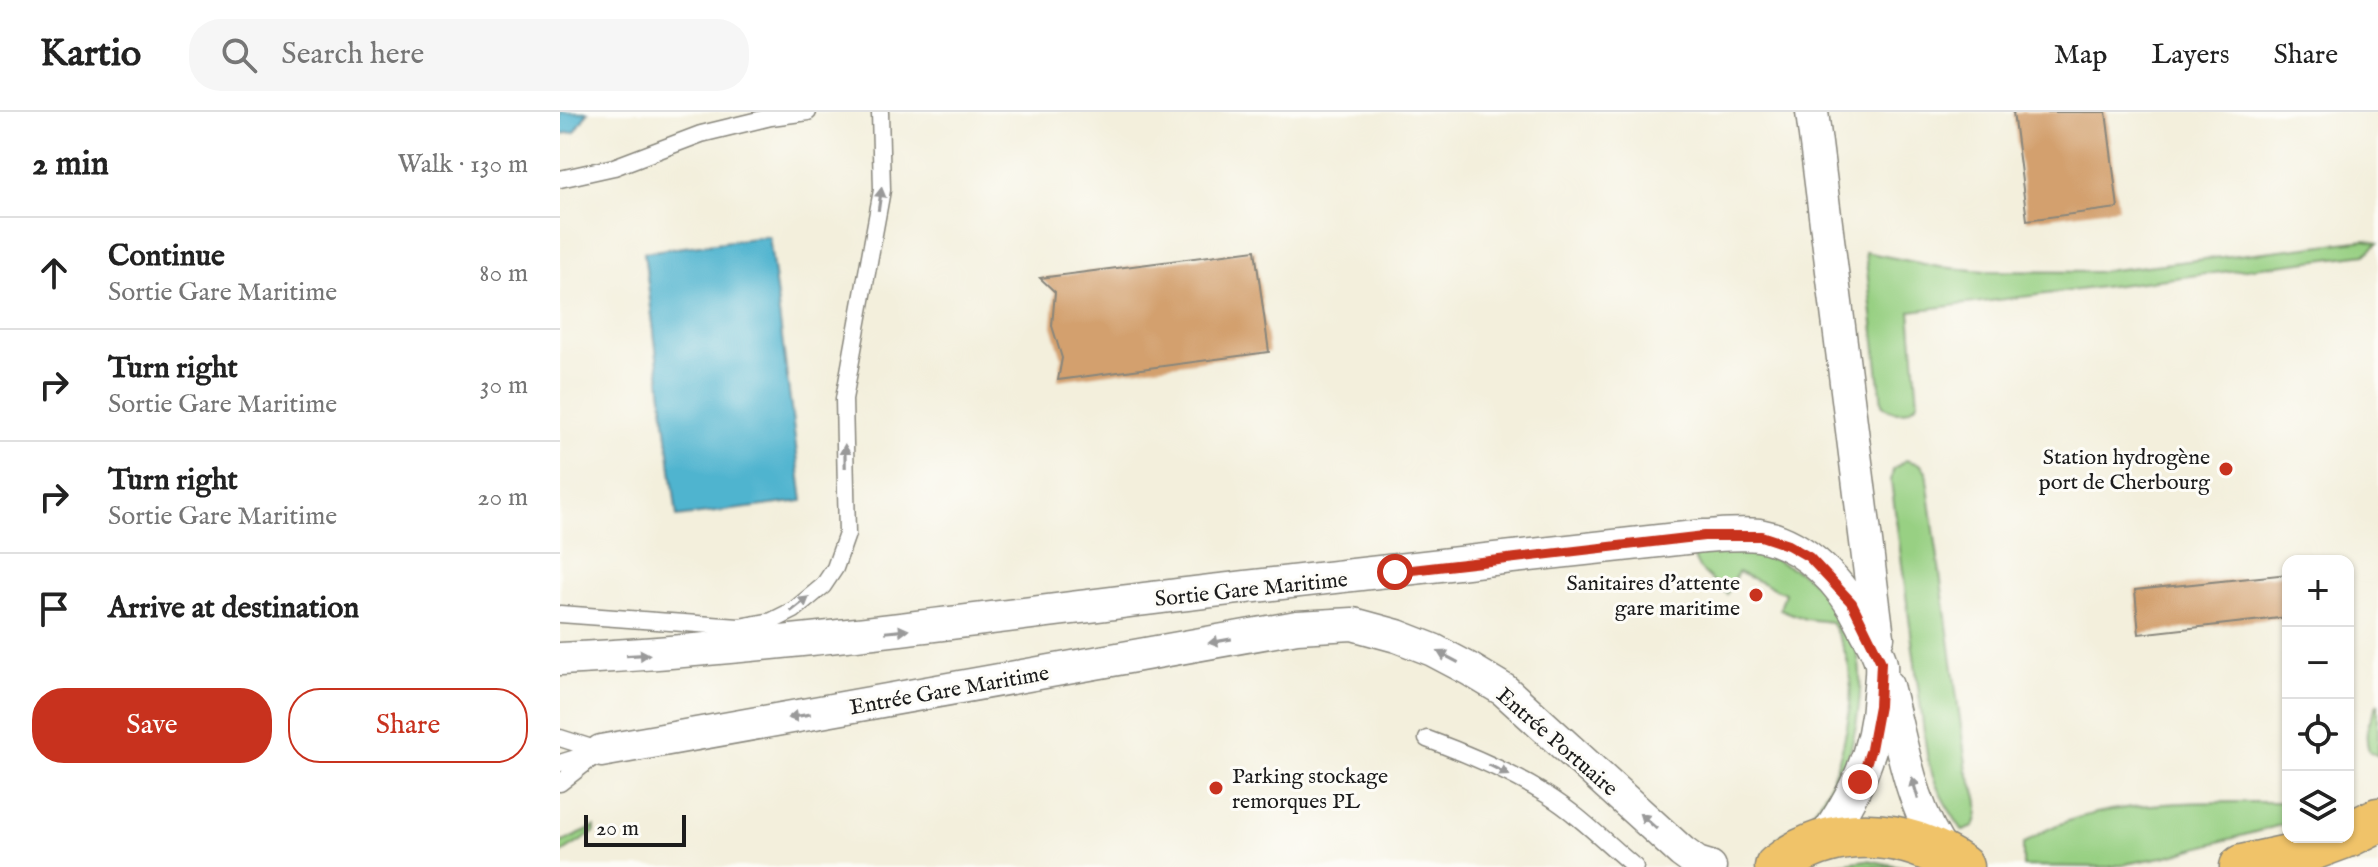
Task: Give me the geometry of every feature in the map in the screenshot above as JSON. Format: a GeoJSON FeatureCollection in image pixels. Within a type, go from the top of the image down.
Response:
{"type":"FeatureCollection","features":[{"type":"Feature","properties":{"kind":"main road"},"geometry":{"type":"LineString","coordinates":[[2354,832],[2378,820]]}},
{"type":"Feature","properties":{"kind":"main road"},"geometry":{"type":"LineString","coordinates":[[1787,858],[1854,835],[1887,836],[1918,843],[1954,862]]}},
{"type":"Feature","properties":{"kind":"main road"},"geometry":{"type":"LineString","coordinates":[[2242,867],[2276,862],[2326,843]]}},
{"type":"Feature","properties":{"kind":"street"},"geometry":{"type":"LineString","coordinates":[[1812,112],[1881,662],[1917,797],[1932,838],[1954,862]]}},
{"type":"Feature","properties":{"kind":"street","name":"Sortie Gare Maritime"},"geometry":{"type":"LineString","coordinates":[[560,659],[682,653],[859,635],[1247,587],[1733,534],[1761,536],[1788,545],[1809,557],[1852,603],[1881,662],[1879,706],[1860,782],[1787,858]]}},
{"type":"Feature","properties":{"kind":"street","name":"Entrée Portuaire"},"geometry":{"type":"LineString","coordinates":[[1297,627],[1353,624],[1397,636],[1469,669],[1504,690],[1682,852],[1697,863],[1710,867]]}},
{"type":"Feature","properties":{"kind":"street","name":"Entrée Gare Maritime"},"geometry":{"type":"LineString","coordinates":[[601,751],[1297,627]]}},
{"type":"Feature","properties":{"kind":"lane"},"geometry":{"type":"LineString","coordinates":[[560,179],[614,167],[701,134],[771,117],[808,112]]}},
{"type":"Feature","properties":{"kind":"lane"},"geometry":{"type":"LineString","coordinates":[[739,627],[772,621],[794,610],[823,586],[844,549],[847,534],[844,399],[882,190],[880,112]]}},
{"type":"Feature","properties":{"kind":"lane"},"geometry":{"type":"LineString","coordinates":[[560,614],[859,635]]}},
{"type":"Feature","properties":{"kind":"lane"},"geometry":{"type":"LineString","coordinates":[[1427,739],[1470,756],[1547,795],[1635,867]]}},
{"type":"Feature","properties":{"kind":"lane"},"geometry":{"type":"LineString","coordinates":[[560,744],[601,751]]}},
{"type":"Feature","properties":{"kind":"lane"},"geometry":{"type":"LineString","coordinates":[[560,756],[601,751]]}},
{"type":"Feature","properties":{"kind":"lane"},"geometry":{"type":"LineString","coordinates":[[560,763],[601,751]]}},
{"type":"Feature","properties":{"kind":"lane"},"geometry":{"type":"LineString","coordinates":[[560,769],[601,751]]}},
{"type":"Feature","properties":{"kind":"lane"},"geometry":{"type":"LineString","coordinates":[[560,777],[601,751]]}},
{"type":"Feature","properties":{"kind":"lane"},"geometry":{"type":"LineString","coordinates":[[560,783],[601,751]]}},
{"type":"Feature","properties":{"kind":"green space"},"geometry":{"type":"Polygon","coordinates":[[[2366,240],[2378,243],[2366,254],[1910,311],[1918,402],[1900,412],[1882,404],[1865,252],[1939,267],[1985,271],[2095,272],[2366,240]]]}},
{"type":"Feature","properties":{"kind":"green space"},"geometry":{"type":"Polygon","coordinates":[[[1905,460],[1920,464],[1926,471],[1967,771],[1977,798],[1978,812],[1974,827],[1963,831],[1941,795],[1927,755],[1891,481],[1893,470],[1905,460]]]}},
{"type":"Feature","properties":{"kind":"green space"},"geometry":{"type":"Polygon","coordinates":[[[1734,546],[1785,564],[1819,588],[1833,604],[1850,634],[1860,670],[1854,735],[1841,778],[1832,796],[1812,820],[1776,839],[1811,814],[1830,783],[1847,724],[1851,685],[1849,668],[1831,622],[1805,619],[1780,609],[1785,593],[1738,572],[1727,594],[1699,568],[1688,547],[1734,546]]]}},
{"type":"Feature","properties":{"kind":"green space"},"geometry":{"type":"Polygon","coordinates":[[[2378,703],[2378,756],[2369,751],[2367,732],[2378,703]]]}},
{"type":"Feature","properties":{"kind":"green space"},"geometry":{"type":"Polygon","coordinates":[[[2282,802],[2282,825],[2168,856],[2109,867],[2023,866],[2023,845],[2048,829],[2079,817],[2150,805],[2282,802]]]}},
{"type":"Feature","properties":{"kind":"green space"},"geometry":{"type":"Polygon","coordinates":[[[595,827],[595,832],[560,854],[560,843],[595,827]]]}},
{"type":"Feature","properties":{"kind":"green space"},"geometry":{"type":"Polygon","coordinates":[[[1867,860],[1904,867],[1823,867],[1825,866],[1867,860]]]}},
{"type":"Feature","properties":{"kind":"water"},"geometry":{"type":"Polygon","coordinates":[[[560,112],[588,112],[575,132],[560,134],[560,112]]]}},
{"type":"Feature","properties":{"kind":"water"},"geometry":{"type":"Polygon","coordinates":[[[769,236],[803,501],[677,517],[644,252],[769,236]]]}},
{"type":"Feature","properties":{"kind":"building"},"geometry":{"type":"Polygon","coordinates":[[[2013,112],[2106,112],[2118,208],[2027,220],[2013,112]]]}},
{"type":"Feature","properties":{"kind":"building"},"geometry":{"type":"Polygon","coordinates":[[[1255,250],[1269,352],[1058,380],[1062,358],[1052,326],[1055,292],[1040,278],[1255,250]]]}},
{"type":"Feature","properties":{"kind":"building"},"geometry":{"type":"Polygon","coordinates":[[[2282,575],[2282,618],[2139,634],[2135,590],[2282,575]]]}},
{"type":"Feature","properties":{"kind":"place","name":"Station hydrogène port de Cherbourg"},"geometry":{"type":"Point","coordinates":[2226,469]}},
{"type":"Feature","properties":{"kind":"place","name":"Sanitaires d'attente gare maritime"},"geometry":{"type":"Point","coordinates":[1756,595]}},
{"type":"Feature","properties":{"kind":"place","name":"Parking stockage remorques PL"},"geometry":{"type":"Point","coordinates":[1216,788]}},
{"type":"Feature","properties":{"kind":"route"},"geometry":{"type":"LineString","coordinates":[[1395,572],[1733,534],[1761,536],[1788,545],[1809,557],[1852,603],[1881,662],[1879,706],[1871,749],[1860,782]]}}]}
